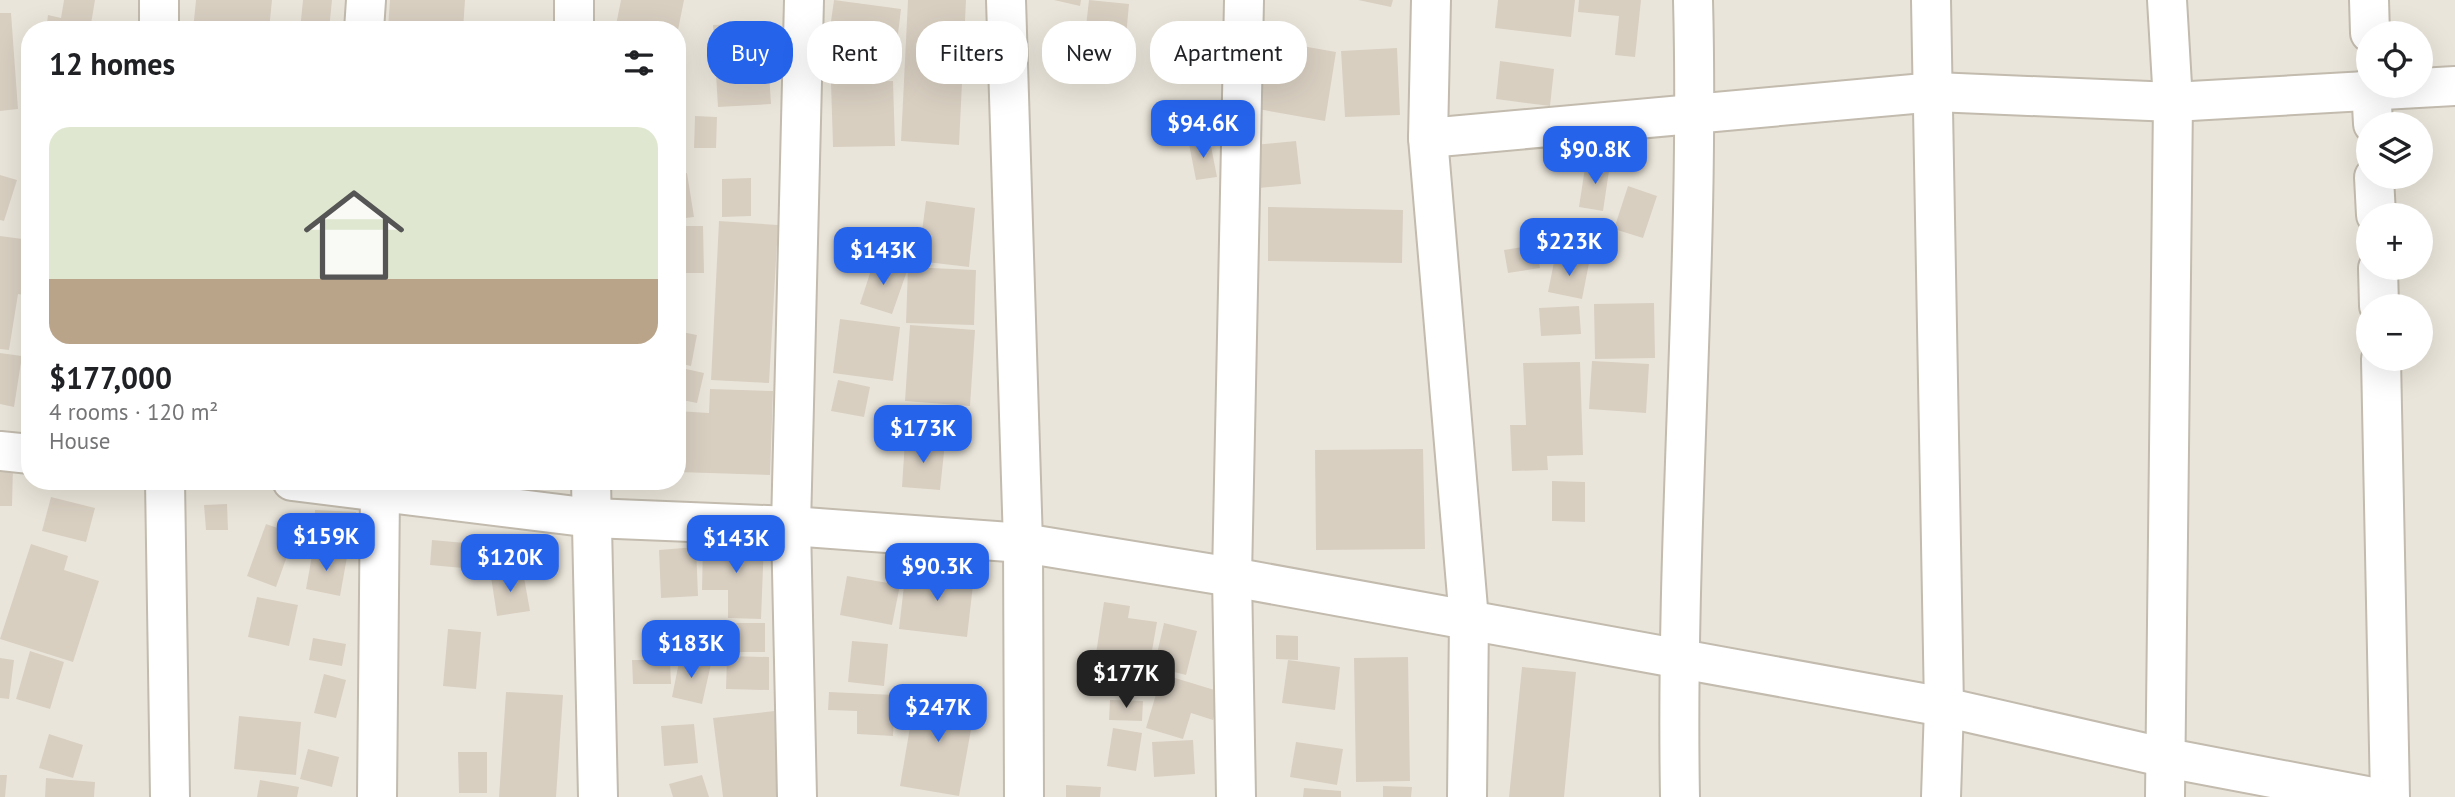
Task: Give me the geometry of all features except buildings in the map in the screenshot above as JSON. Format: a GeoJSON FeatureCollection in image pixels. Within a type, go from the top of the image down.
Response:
{"type":"FeatureCollection","features":[{"type":"Feature","properties":{"kind":"street"},"geometry":{"type":"LineString","coordinates":[[159,0],[159,21]]}},
{"type":"Feature","properties":{"kind":"street"},"geometry":{"type":"LineString","coordinates":[[365,21],[366,0]]}},
{"type":"Feature","properties":{"kind":"street"},"geometry":{"type":"LineString","coordinates":[[574,0],[574,21]]}},
{"type":"Feature","properties":{"kind":"street"},"geometry":{"type":"LineString","coordinates":[[797,797],[791,526],[804,0]]}},
{"type":"Feature","properties":{"kind":"street"},"geometry":{"type":"LineString","coordinates":[[1006,0],[1023,543],[1024,797]]}},
{"type":"Feature","properties":{"kind":"street"},"geometry":{"type":"LineString","coordinates":[[1236,797],[1232,577],[1244,0]]}},
{"type":"Feature","properties":{"kind":"street"},"geometry":{"type":"LineString","coordinates":[[1431,0],[1428,138],[1469,620],[1467,797]]}},
{"type":"Feature","properties":{"kind":"street"},"geometry":{"type":"LineString","coordinates":[[1679,797],[1677,658],[1696,113],[1693,0]]}},
{"type":"Feature","properties":{"kind":"street"},"geometry":{"type":"LineString","coordinates":[[1931,0],[1935,92],[1944,707],[1941,797]]}},
{"type":"Feature","properties":{"kind":"street"},"geometry":{"type":"LineString","coordinates":[[2165,797],[2173,102],[2167,0]]}},
{"type":"Feature","properties":{"kind":"street"},"geometry":{"type":"LineString","coordinates":[[2369,0],[2370,21]]}},
{"type":"Feature","properties":{"kind":"street"},"geometry":{"type":"LineString","coordinates":[[1428,138],[1935,92],[2173,102],[2372,99],[2455,86]]}},
{"type":"Feature","properties":{"kind":"street"},"geometry":{"type":"LineString","coordinates":[[2381,371],[2390,797]]}},
{"type":"Feature","properties":{"kind":"street"},"geometry":{"type":"LineString","coordinates":[[0,451],[21,453]]}},
{"type":"Feature","properties":{"kind":"street"},"geometry":{"type":"LineString","coordinates":[[165,490],[170,797]]}},
{"type":"Feature","properties":{"kind":"street"},"geometry":{"type":"LineString","coordinates":[[364,490],[592,500],[791,526],[1023,543],[1232,577],[1944,707],[2167,758],[2372,797]]}},
{"type":"Feature","properties":{"kind":"street"},"geometry":{"type":"LineString","coordinates":[[377,797],[380,492]]}},
{"type":"Feature","properties":{"kind":"street"},"geometry":{"type":"LineString","coordinates":[[592,500],[598,797]]}},
{"type":"Feature","properties":{"kind":"shaded area"},"geometry":{"type":"Polygon","coordinates":[[[0,0],[2455,0],[2455,797],[0,797],[0,0]]]}}]}
